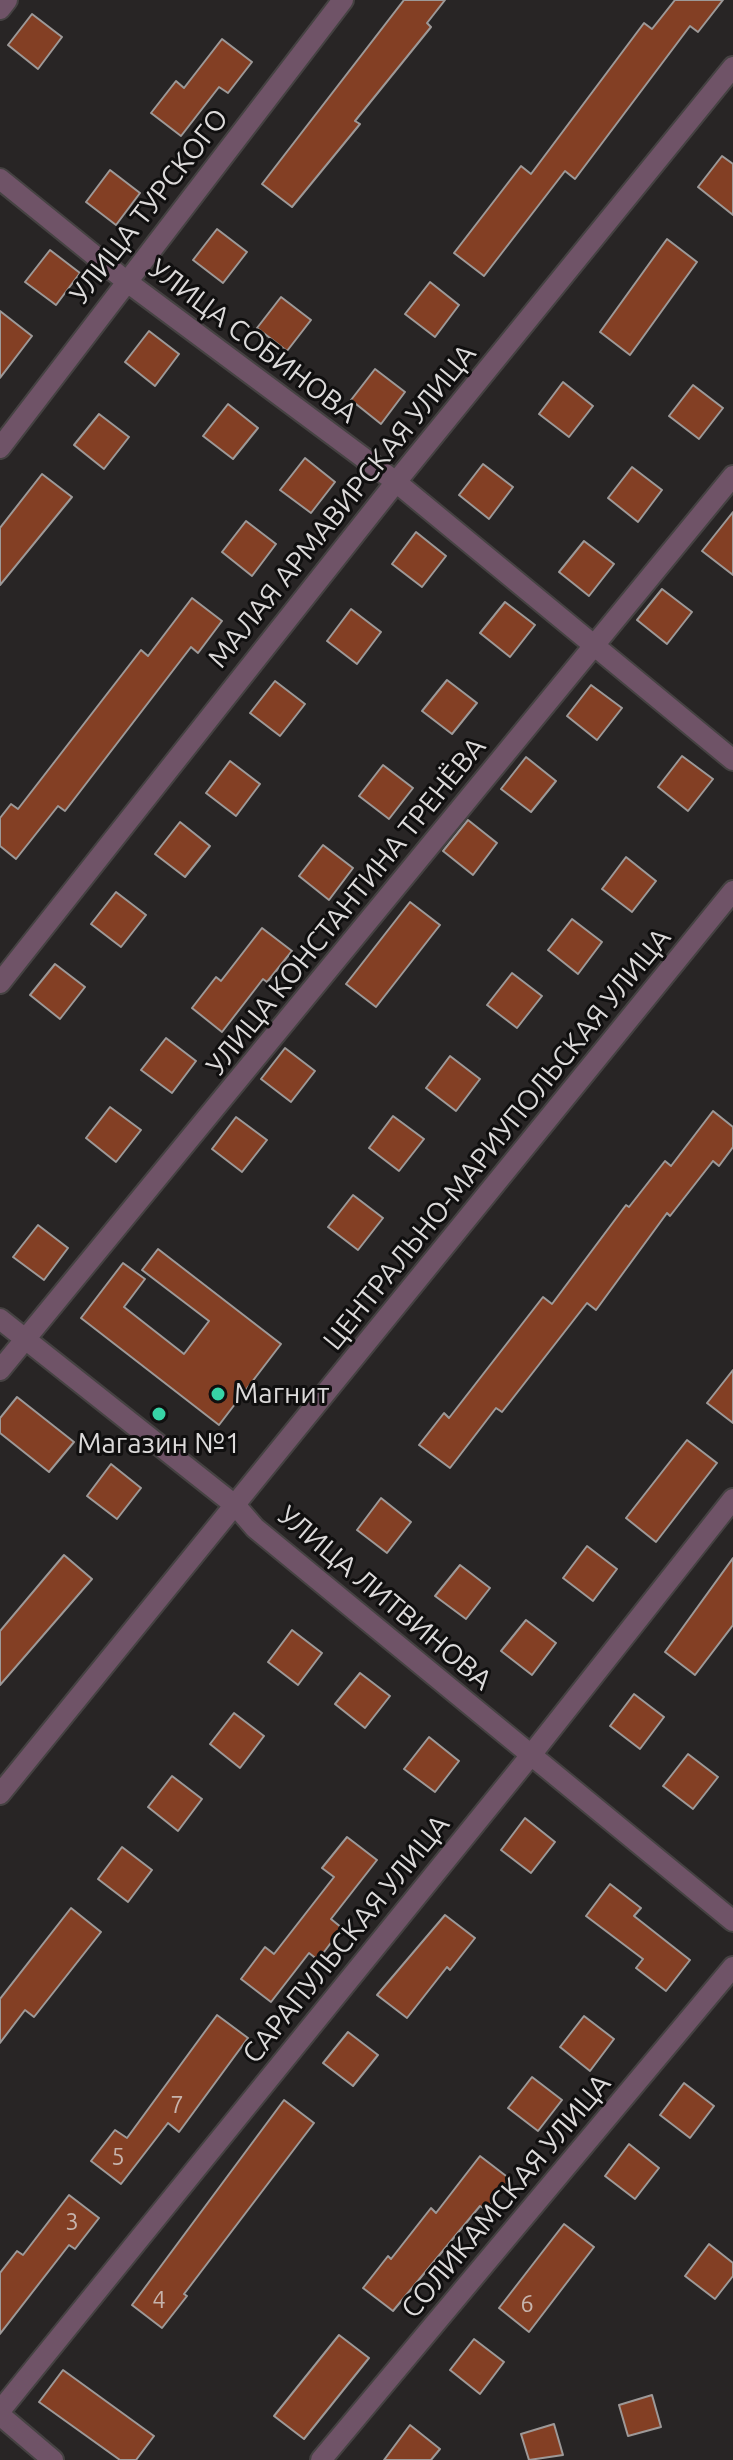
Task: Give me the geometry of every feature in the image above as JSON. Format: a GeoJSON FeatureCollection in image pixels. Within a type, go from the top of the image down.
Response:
{"type":"FeatureCollection","features":[{"type":"Feature","properties":{"kind":"street"},"geometry":{"type":"LineString","coordinates":[[0,9],[7,0]]}},
{"type":"Feature","properties":{"kind":"street","name":"УЛИЦА ТУРСКОГО"},"geometry":{"type":"LineString","coordinates":[[0,448],[343,0]]}},
{"type":"Feature","properties":{"kind":"street","name":"МАЛАЯ АРМАВИРСКАЯ УЛИЦА"},"geometry":{"type":"LineString","coordinates":[[0,983],[396,482],[733,67]]}},
{"type":"Feature","properties":{"kind":"street","name":"УЛИЦА СОБИНОВА"},"geometry":{"type":"LineString","coordinates":[[0,179],[126,281],[396,482],[733,760]]}},
{"type":"Feature","properties":{"kind":"street","name":"УЛИЦА КОНСТАНТИНА ТРЕНЁВА"},"geometry":{"type":"LineString","coordinates":[[0,1370],[733,476]]}},
{"type":"Feature","properties":{"kind":"street","name":"ЦЕНТРАЛЬНО-МАРИУПОЛЬСКАЯ УЛИЦА"},"geometry":{"type":"LineString","coordinates":[[0,1794],[733,891]]}},
{"type":"Feature","properties":{"kind":"street","name":"УЛИЦА ЛИТВИНОВА"},"geometry":{"type":"LineString","coordinates":[[0,1319],[236,1506],[255,1528],[733,1921]]}},
{"type":"Feature","properties":{"kind":"street","name":"САРАПУЛЬСКАЯ УЛИЦА"},"geometry":{"type":"LineString","coordinates":[[0,2413],[531,1755],[733,1499]]}},
{"type":"Feature","properties":{"kind":"street","name":"СОЛИКАМСКАЯ УЛИЦА"},"geometry":{"type":"LineString","coordinates":[[321,2460],[733,1967]]}},
{"type":"Feature","properties":{"kind":"street"},"geometry":{"type":"LineString","coordinates":[[0,2413],[53,2460]]}},
{"type":"Feature","properties":{"kind":"building"},"geometry":{"type":"Polygon","coordinates":[[[404,0],[445,0],[427,23],[431,27],[355,121],[360,124],[292,207],[262,184],[404,0]]]}},
{"type":"Feature","properties":{"kind":"building"},"geometry":{"type":"Polygon","coordinates":[[[675,0],[723,0],[698,32],[690,26],[575,179],[565,171],[484,276],[454,253],[521,166],[531,174],[644,23],[652,29],[675,0]]]}},
{"type":"Feature","properties":{"kind":"building"},"geometry":{"type":"Polygon","coordinates":[[[32,14],[62,37],[38,69],[8,45],[32,14]]]}},
{"type":"Feature","properties":{"kind":"building"},"geometry":{"type":"Polygon","coordinates":[[[222,39],[252,62],[228,93],[219,87],[181,136],[151,113],[176,81],[184,88],[222,39]]]}},
{"type":"Feature","properties":{"kind":"building"},"geometry":{"type":"Polygon","coordinates":[[[722,156],[733,164],[733,215],[698,187],[722,156]]]}},
{"type":"Feature","properties":{"kind":"building"},"geometry":{"type":"Polygon","coordinates":[[[110,170],[140,193],[116,225],[86,202],[110,170]]]}},
{"type":"Feature","properties":{"kind":"building"},"geometry":{"type":"Polygon","coordinates":[[[217,229],[247,252],[223,283],[193,260],[217,229]]]}},
{"type":"Feature","properties":{"kind":"building"},"geometry":{"type":"Polygon","coordinates":[[[667,239],[697,262],[630,355],[600,332],[667,239]]]}},
{"type":"Feature","properties":{"kind":"building"},"geometry":{"type":"Polygon","coordinates":[[[50,250],[80,273],[56,305],[25,282],[50,250]]]}},
{"type":"Feature","properties":{"kind":"building"},"geometry":{"type":"Polygon","coordinates":[[[430,282],[459,305],[435,337],[405,314],[430,282]]]}},
{"type":"Feature","properties":{"kind":"building"},"geometry":{"type":"Polygon","coordinates":[[[281,297],[311,320],[287,351],[257,328],[281,297]]]}},
{"type":"Feature","properties":{"kind":"building"},"geometry":{"type":"Polygon","coordinates":[[[0,311],[32,336],[0,378],[0,311]]]}},
{"type":"Feature","properties":{"kind":"building"},"geometry":{"type":"Polygon","coordinates":[[[149,331],[179,354],[155,386],[125,362],[149,331]]]}},
{"type":"Feature","properties":{"kind":"building"},"geometry":{"type":"Polygon","coordinates":[[[375,369],[405,392],[381,424],[351,400],[375,369]]]}},
{"type":"Feature","properties":{"kind":"building"},"geometry":{"type":"Polygon","coordinates":[[[563,382],[593,406],[569,437],[539,414],[563,382]]]}},
{"type":"Feature","properties":{"kind":"building"},"geometry":{"type":"Polygon","coordinates":[[[693,385],[723,408],[699,439],[669,416],[693,385]]]}},
{"type":"Feature","properties":{"kind":"building"},"geometry":{"type":"Polygon","coordinates":[[[228,404],[258,428],[233,459],[203,436],[228,404]]]}},
{"type":"Feature","properties":{"kind":"building"},"geometry":{"type":"Polygon","coordinates":[[[99,414],[129,437],[104,469],[74,445],[99,414]]]}},
{"type":"Feature","properties":{"kind":"building"},"geometry":{"type":"Polygon","coordinates":[[[305,458],[335,482],[311,513],[280,490],[305,458]]]}},
{"type":"Feature","properties":{"kind":"building"},"geometry":{"type":"Polygon","coordinates":[[[483,464],[513,487],[489,519],[459,495],[483,464]]]}},
{"type":"Feature","properties":{"kind":"building"},"geometry":{"type":"Polygon","coordinates":[[[632,467],[662,490],[638,522],[608,498],[632,467]]]}},
{"type":"Feature","properties":{"kind":"building"},"geometry":{"type":"Polygon","coordinates":[[[42,474],[72,497],[0,585],[0,528],[42,474]]]}},
{"type":"Feature","properties":{"kind":"building"},"geometry":{"type":"Polygon","coordinates":[[[733,512],[733,575],[702,551],[733,512]]]}},
{"type":"Feature","properties":{"kind":"building"},"geometry":{"type":"Polygon","coordinates":[[[246,521],[276,544],[252,576],[222,552],[246,521]]]}},
{"type":"Feature","properties":{"kind":"building"},"geometry":{"type":"Polygon","coordinates":[[[416,532],[446,556],[422,587],[392,564],[416,532]]]}},
{"type":"Feature","properties":{"kind":"building"},"geometry":{"type":"Polygon","coordinates":[[[584,541],[614,564],[589,596],[559,572],[584,541]]]}},
{"type":"Feature","properties":{"kind":"building"},"geometry":{"type":"Polygon","coordinates":[[[662,589],[692,612],[667,644],[637,620],[662,589]]]}},
{"type":"Feature","properties":{"kind":"building"},"geometry":{"type":"Polygon","coordinates":[[[192,598],[222,621],[198,653],[191,647],[65,811],[58,806],[16,859],[0,846],[0,818],[11,804],[18,809],[141,650],[148,656],[192,598]]]}},
{"type":"Feature","properties":{"kind":"building"},"geometry":{"type":"Polygon","coordinates":[[[505,602],[535,625],[510,657],[480,633],[505,602]]]}},
{"type":"Feature","properties":{"kind":"building"},"geometry":{"type":"Polygon","coordinates":[[[351,609],[381,632],[357,664],[327,641],[351,609]]]}},
{"type":"Feature","properties":{"kind":"building"},"geometry":{"type":"Polygon","coordinates":[[[447,680],[477,703],[452,734],[422,711],[447,680]]]}},
{"type":"Feature","properties":{"kind":"building"},"geometry":{"type":"Polygon","coordinates":[[[275,681],[305,704],[280,736],[250,713],[275,681]]]}},
{"type":"Feature","properties":{"kind":"building"},"geometry":{"type":"Polygon","coordinates":[[[591,685],[622,708],[597,740],[567,716],[591,685]]]}},
{"type":"Feature","properties":{"kind":"building"},"geometry":{"type":"Polygon","coordinates":[[[682,756],[713,779],[688,811],[658,787],[682,756]]]}},
{"type":"Feature","properties":{"kind":"building"},"geometry":{"type":"Polygon","coordinates":[[[526,757],[556,781],[531,812],[501,789],[526,757]]]}},
{"type":"Feature","properties":{"kind":"building"},"geometry":{"type":"Polygon","coordinates":[[[230,761],[260,784],[236,816],[206,793],[230,761]]]}},
{"type":"Feature","properties":{"kind":"building"},"geometry":{"type":"Polygon","coordinates":[[[383,765],[413,788],[389,819],[359,796],[383,765]]]}},
{"type":"Feature","properties":{"kind":"building"},"geometry":{"type":"Polygon","coordinates":[[[468,820],[497,843],[473,875],[443,851],[468,820]]]}},
{"type":"Feature","properties":{"kind":"building"},"geometry":{"type":"Polygon","coordinates":[[[180,822],[210,846],[185,877],[155,854],[180,822]]]}},
{"type":"Feature","properties":{"kind":"building"},"geometry":{"type":"Polygon","coordinates":[[[323,845],[353,868],[329,900],[299,876],[323,845]]]}},
{"type":"Feature","properties":{"kind":"building"},"geometry":{"type":"Polygon","coordinates":[[[626,857],[656,881],[632,912],[602,889],[626,857]]]}},
{"type":"Feature","properties":{"kind":"building"},"geometry":{"type":"Polygon","coordinates":[[[116,892],[146,915],[121,947],[91,924],[116,892]]]}},
{"type":"Feature","properties":{"kind":"building"},"geometry":{"type":"Polygon","coordinates":[[[410,902],[440,925],[376,1007],[346,984],[410,902]]]}},
{"type":"Feature","properties":{"kind":"building"},"geometry":{"type":"Polygon","coordinates":[[[572,919],[602,942],[578,974],[548,950],[572,919]]]}},
{"type":"Feature","properties":{"kind":"building"},"geometry":{"type":"Polygon","coordinates":[[[262,928],[292,951],[267,982],[263,979],[222,1032],[192,1008],[216,977],[221,981],[262,928]]]}},
{"type":"Feature","properties":{"kind":"building"},"geometry":{"type":"Polygon","coordinates":[[[55,964],[85,987],[60,1019],[30,995],[55,964]]]}},
{"type":"Feature","properties":{"kind":"building"},"geometry":{"type":"Polygon","coordinates":[[[512,973],[542,996],[517,1028],[487,1005],[512,973]]]}},
{"type":"Feature","properties":{"kind":"building"},"geometry":{"type":"Polygon","coordinates":[[[166,1038],[196,1061],[172,1093],[141,1070],[166,1038]]]}},
{"type":"Feature","properties":{"kind":"building"},"geometry":{"type":"Polygon","coordinates":[[[285,1048],[315,1071],[291,1102],[261,1079],[285,1048]]]}},
{"type":"Feature","properties":{"kind":"building"},"geometry":{"type":"Polygon","coordinates":[[[450,1056],[480,1079],[456,1111],[426,1088],[450,1056]]]}},
{"type":"Feature","properties":{"kind":"building"},"geometry":{"type":"Polygon","coordinates":[[[110,1107],[141,1130],[116,1162],[86,1138],[110,1107]]]}},
{"type":"Feature","properties":{"kind":"building"},"geometry":{"type":"Polygon","coordinates":[[[713,1111],[733,1127],[733,1147],[719,1166],[713,1161],[670,1216],[667,1213],[596,1310],[587,1303],[502,1412],[496,1408],[450,1468],[419,1445],[444,1413],[449,1418],[543,1297],[552,1304],[626,1205],[629,1207],[665,1161],[671,1166],[713,1111]]]}},
{"type":"Feature","properties":{"kind":"building"},"geometry":{"type":"Polygon","coordinates":[[[393,1116],[424,1139],[399,1171],[369,1148],[393,1116]]]}},
{"type":"Feature","properties":{"kind":"building"},"geometry":{"type":"Polygon","coordinates":[[[236,1117],[267,1140],[242,1172],[212,1149],[236,1117]]]}},
{"type":"Feature","properties":{"kind":"building"},"geometry":{"type":"Polygon","coordinates":[[[353,1195],[383,1218],[358,1250],[328,1227],[353,1195]]]}},
{"type":"Feature","properties":{"kind":"building"},"geometry":{"type":"Polygon","coordinates":[[[38,1225],[68,1248],[44,1280],[13,1257],[38,1225]]]}},
{"type":"Feature","properties":{"kind":"building"},"geometry":{"type":"Polygon","coordinates":[[[158,1249],[281,1344],[219,1425],[81,1318],[123,1263],[145,1279],[124,1307],[184,1354],[209,1321],[142,1270],[158,1249]]]}},
{"type":"Feature","properties":{"kind":"building"},"geometry":{"type":"Polygon","coordinates":[[[733,1370],[733,1423],[707,1403],[733,1370]]]}},
{"type":"Feature","properties":{"kind":"building"},"geometry":{"type":"Polygon","coordinates":[[[17,1397],[74,1442],[49,1472],[0,1433],[0,1418],[17,1397]]]}},
{"type":"Feature","properties":{"kind":"building"},"geometry":{"type":"Polygon","coordinates":[[[687,1440],[717,1463],[656,1542],[626,1518],[687,1440]]]}},
{"type":"Feature","properties":{"kind":"building"},"geometry":{"type":"Polygon","coordinates":[[[111,1464],[141,1488],[117,1519],[87,1496],[111,1464]]]}},
{"type":"Feature","properties":{"kind":"building"},"geometry":{"type":"Polygon","coordinates":[[[381,1498],[411,1522],[387,1553],[357,1530],[381,1498]]]}},
{"type":"Feature","properties":{"kind":"building"},"geometry":{"type":"Polygon","coordinates":[[[587,1546],[617,1569],[593,1601],[563,1578],[587,1546]]]}},
{"type":"Feature","properties":{"kind":"building"},"geometry":{"type":"Polygon","coordinates":[[[64,1555],[92,1579],[0,1685],[0,1631],[64,1555]]]}},
{"type":"Feature","properties":{"kind":"building"},"geometry":{"type":"Polygon","coordinates":[[[733,1558],[733,1625],[695,1675],[665,1652],[733,1558]]]}},
{"type":"Feature","properties":{"kind":"building"},"geometry":{"type":"Polygon","coordinates":[[[460,1565],[490,1588],[466,1619],[435,1596],[460,1565]]]}},
{"type":"Feature","properties":{"kind":"building"},"geometry":{"type":"Polygon","coordinates":[[[526,1620],[556,1643],[532,1675],[501,1651],[526,1620]]]}},
{"type":"Feature","properties":{"kind":"building"},"geometry":{"type":"Polygon","coordinates":[[[292,1630],[322,1653],[298,1685],[268,1662],[292,1630]]]}},
{"type":"Feature","properties":{"kind":"building"},"geometry":{"type":"Polygon","coordinates":[[[360,1673],[390,1696],[365,1728],[335,1704],[360,1673]]]}},
{"type":"Feature","properties":{"kind":"building"},"geometry":{"type":"Polygon","coordinates":[[[634,1694],[664,1717],[640,1749],[610,1726],[634,1694]]]}},
{"type":"Feature","properties":{"kind":"building"},"geometry":{"type":"Polygon","coordinates":[[[234,1713],[264,1736],[240,1768],[210,1744],[234,1713]]]}},
{"type":"Feature","properties":{"kind":"building"},"geometry":{"type":"Polygon","coordinates":[[[429,1737],[459,1761],[435,1792],[404,1769],[429,1737]]]}},
{"type":"Feature","properties":{"kind":"building"},"geometry":{"type":"Polygon","coordinates":[[[688,1754],[718,1777],[693,1809],[663,1786],[688,1754]]]}},
{"type":"Feature","properties":{"kind":"building"},"geometry":{"type":"Polygon","coordinates":[[[172,1776],[202,1799],[178,1831],[148,1807],[172,1776]]]}},
{"type":"Feature","properties":{"kind":"building"},"geometry":{"type":"Polygon","coordinates":[[[525,1818],[555,1842],[531,1873],[501,1850],[525,1818]]]}},
{"type":"Feature","properties":{"kind":"building"},"geometry":{"type":"Polygon","coordinates":[[[347,1837],[377,1860],[331,1919],[342,1928],[318,1960],[309,1953],[271,2002],[241,1979],[265,1947],[274,1954],[334,1877],[322,1868],[347,1837]]]}},
{"type":"Feature","properties":{"kind":"building"},"geometry":{"type":"Polygon","coordinates":[[[122,1847],[152,1870],[128,1902],[98,1879],[122,1847]]]}},
{"type":"Feature","properties":{"kind":"building"},"geometry":{"type":"Polygon","coordinates":[[[610,1884],[641,1908],[634,1916],[690,1960],[666,1991],[636,1968],[643,1959],[586,1916],[610,1884]]]}},
{"type":"Feature","properties":{"kind":"building"},"geometry":{"type":"Polygon","coordinates":[[[71,1908],[101,1932],[34,2017],[25,2010],[0,2043],[0,1999],[71,1908]]]}},
{"type":"Feature","properties":{"kind":"building"},"geometry":{"type":"Polygon","coordinates":[[[445,1915],[475,1938],[450,1970],[447,1967],[407,2018],[377,1995],[445,1915]]]}},
{"type":"Feature","properties":{"kind":"building"},"geometry":{"type":"Polygon","coordinates":[[[217,2015],[248,2038],[179,2132],[168,2123],[121,2184],[91,2161],[115,2130],[127,2138],[217,2015]]]}},
{"type":"Feature","properties":{"kind":"building"},"geometry":{"type":"Polygon","coordinates":[[[584,2016],[614,2039],[590,2071],[560,2047],[584,2016]]]}},
{"type":"Feature","properties":{"kind":"building"},"geometry":{"type":"Polygon","coordinates":[[[348,2032],[378,2055],[353,2086],[323,2063],[348,2032]]]}},
{"type":"Feature","properties":{"kind":"building"},"geometry":{"type":"Polygon","coordinates":[[[532,2077],[562,2100],[538,2131],[508,2108],[532,2077]]]}},
{"type":"Feature","properties":{"kind":"building"},"geometry":{"type":"Polygon","coordinates":[[[684,2083],[714,2106],[690,2138],[660,2115],[684,2083]]]}},
{"type":"Feature","properties":{"kind":"building"},"geometry":{"type":"Polygon","coordinates":[[[284,2100],[314,2123],[184,2294],[187,2296],[162,2328],[132,2305],[284,2100]]]}},
{"type":"Feature","properties":{"kind":"building"},"geometry":{"type":"Polygon","coordinates":[[[629,2144],[659,2168],[635,2199],[605,2176],[629,2144]]]}},
{"type":"Feature","properties":{"kind":"building"},"geometry":{"type":"Polygon","coordinates":[[[480,2156],[510,2179],[486,2210],[480,2206],[393,2311],[363,2288],[388,2256],[391,2259],[431,2208],[436,2213],[480,2156]]]}},
{"type":"Feature","properties":{"kind":"building"},"geometry":{"type":"Polygon","coordinates":[[[69,2195],[99,2218],[75,2249],[69,2245],[0,2334],[0,2273],[17,2251],[23,2255],[69,2195]]]}},
{"type":"Feature","properties":{"kind":"building"},"geometry":{"type":"Polygon","coordinates":[[[564,2224],[594,2247],[529,2332],[499,2308],[564,2224]]]}},
{"type":"Feature","properties":{"kind":"building"},"geometry":{"type":"Polygon","coordinates":[[[709,2244],[733,2263],[733,2276],[715,2299],[685,2276],[709,2244]]]}},
{"type":"Feature","properties":{"kind":"building"},"geometry":{"type":"Polygon","coordinates":[[[339,2335],[369,2358],[304,2439],[274,2416],[339,2335]]]}},
{"type":"Feature","properties":{"kind":"building"},"geometry":{"type":"Polygon","coordinates":[[[474,2339],[504,2362],[480,2394],[450,2370],[474,2339]]]}},
{"type":"Feature","properties":{"kind":"building"},"geometry":{"type":"Polygon","coordinates":[[[63,2370],[154,2436],[136,2460],[120,2460],[39,2402],[63,2370]]]}},
{"type":"Feature","properties":{"kind":"building"},"geometry":{"type":"Polygon","coordinates":[[[652,2395],[661,2427],[628,2436],[619,2405],[652,2395]]]}},
{"type":"Feature","properties":{"kind":"building"},"geometry":{"type":"Polygon","coordinates":[[[554,2424],[563,2455],[529,2460],[521,2434],[554,2424]]]}},
{"type":"Feature","properties":{"kind":"building"},"geometry":{"type":"Polygon","coordinates":[[[410,2425],[440,2449],[431,2460],[384,2460],[410,2425]]]}},
{"type":"Feature","properties":{"kind":"place","name":"Магнит"},"geometry":{"type":"Point","coordinates":[218,1394]}},
{"type":"Feature","properties":{"kind":"place","name":"Магазин №1"},"geometry":{"type":"Point","coordinates":[159,1414]}}]}
